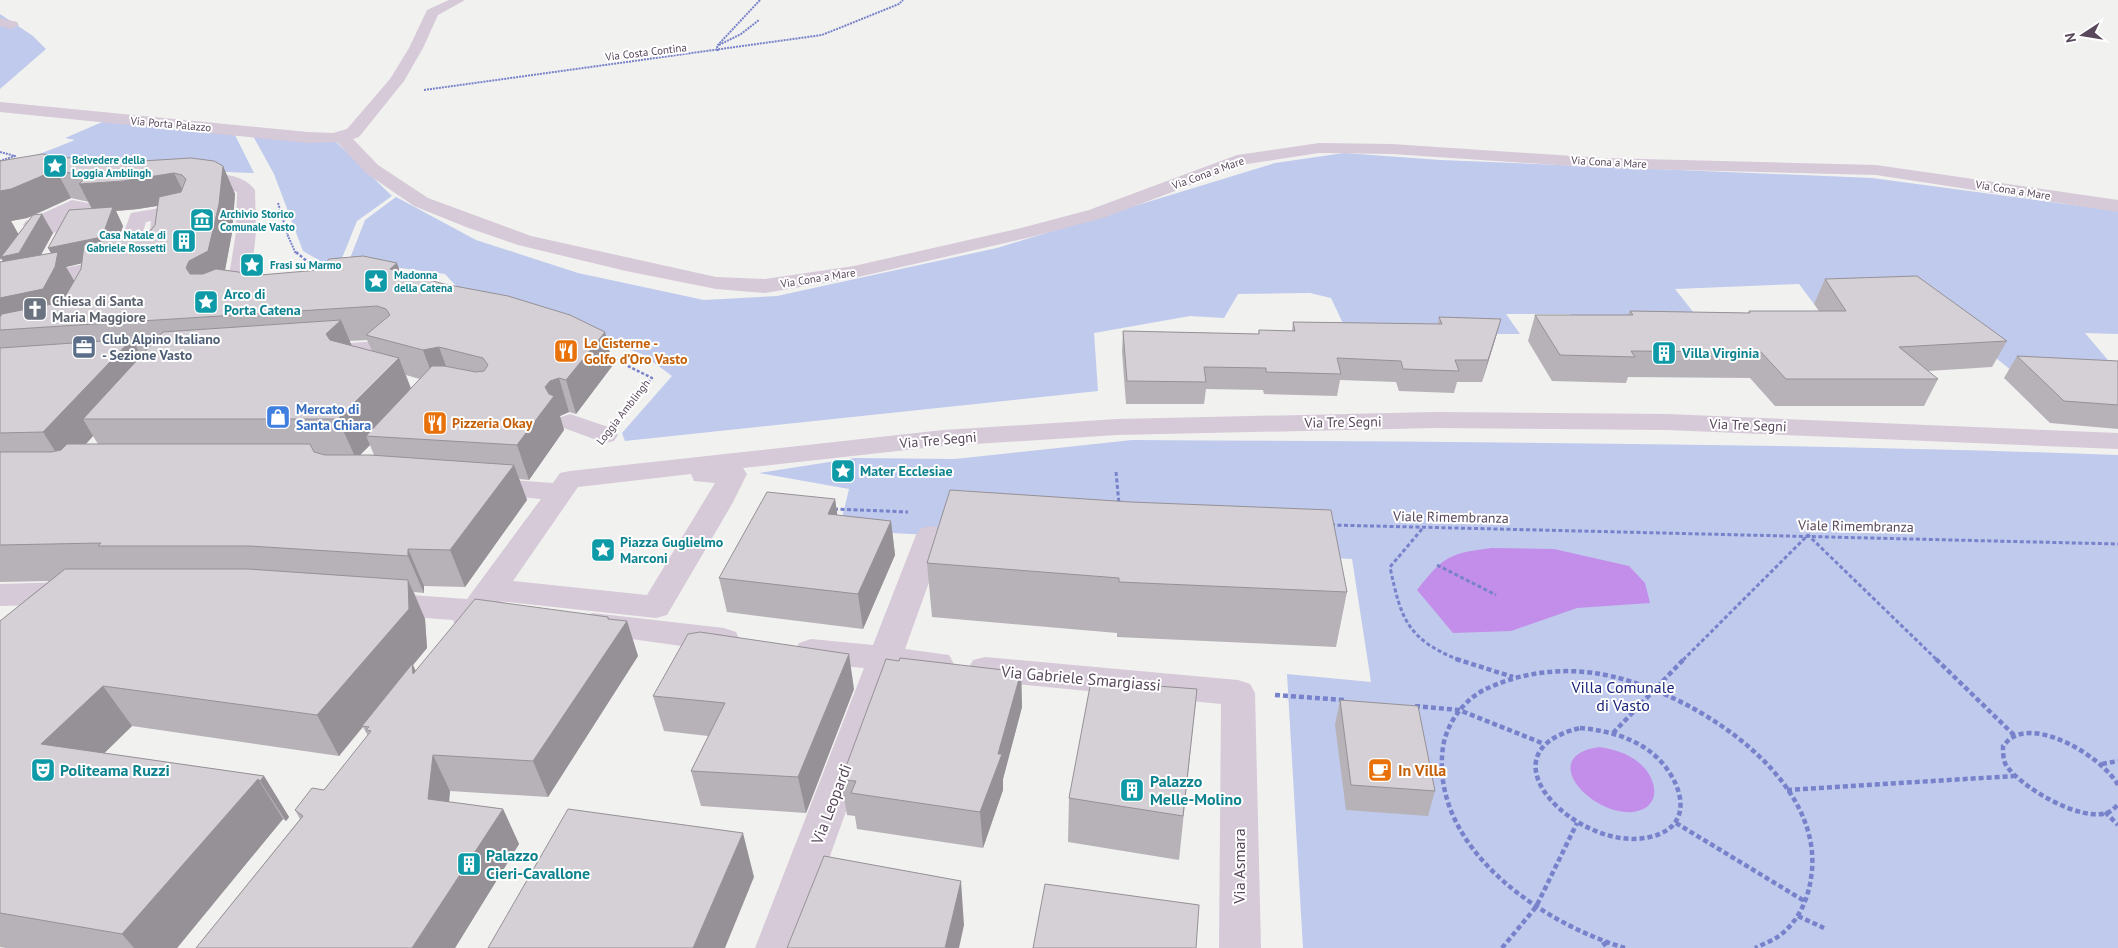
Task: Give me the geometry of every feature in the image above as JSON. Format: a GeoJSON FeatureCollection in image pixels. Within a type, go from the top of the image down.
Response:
{"type":"FeatureCollection","features":[{"type":"Feature","properties":{"kind":"street"},"geometry":{"type":"LineString","coordinates":[[342,137],[353,133],[384,96],[416,48],[432,13],[459,0]]}},
{"type":"Feature","properties":{"kind":"street","name":"Via Porta Palazzo"},"geometry":{"type":"LineString","coordinates":[[0,107],[242,130],[342,137]]}},
{"type":"Feature","properties":{"kind":"street","name":"Via Cona a Mare"},"geometry":{"type":"LineString","coordinates":[[342,137],[372,168],[413,196],[472,223],[525,240],[626,265],[716,283],[765,286],[854,272],[1033,230],[1096,214],[1243,159],[1319,148],[1392,149],[1603,163],[1876,170],[2118,206]]}},
{"type":"Feature","properties":{"kind":"street"},"geometry":{"type":"LineString","coordinates":[[174,179],[222,180],[234,182],[246,190],[246,232],[241,270],[236,285],[264,285]]}},
{"type":"Feature","properties":{"kind":"street"},"geometry":{"type":"LineString","coordinates":[[40,281],[72,217],[99,195]]}},
{"type":"Feature","properties":{"kind":"street"},"geometry":{"type":"LineString","coordinates":[[2,278],[40,281],[88,281],[92,269],[158,254],[161,220],[187,215],[188,209],[119,218],[72,217],[28,231]]}},
{"type":"Feature","properties":{"kind":"street"},"geometry":{"type":"LineString","coordinates":[[119,218],[124,262]]}},
{"type":"Feature","properties":{"kind":"street"},"geometry":{"type":"LineString","coordinates":[[301,353],[389,347],[356,372],[382,379]]}},
{"type":"Feature","properties":{"kind":"street","name":"Via Tre Segni"},"geometry":{"type":"LineString","coordinates":[[565,486],[943,438],[1186,426],[1435,420],[1667,422],[2118,442]]}},
{"type":"Feature","properties":{"kind":"street"},"geometry":{"type":"LineString","coordinates":[[570,422],[604,435]]}},
{"type":"Feature","properties":{"kind":"street"},"geometry":{"type":"LineString","coordinates":[[359,602],[485,600],[656,607],[718,504],[733,474],[565,486],[460,486]]}},
{"type":"Feature","properties":{"kind":"street"},"geometry":{"type":"LineString","coordinates":[[447,650],[485,600],[565,486]]}},
{"type":"Feature","properties":{"kind":"street","name":"Via Leopardi"},"geometry":{"type":"LineString","coordinates":[[776,948],[886,660],[931,535]]}},
{"type":"Feature","properties":{"kind":"street"},"geometry":{"type":"LineString","coordinates":[[0,595],[80,593],[29,623]]}},
{"type":"Feature","properties":{"kind":"street","name":"Via Gabriele Smargiassi"},"geometry":{"type":"LineString","coordinates":[[485,600],[764,645],[886,660],[1238,693]]}},
{"type":"Feature","properties":{"kind":"street","name":"Via Asmara"},"geometry":{"type":"LineString","coordinates":[[1238,693],[1240,948]]}},
{"type":"Feature","properties":{"kind":"path"},"geometry":{"type":"LineString","coordinates":[[717,46],[760,0]]}},
{"type":"Feature","properties":{"kind":"path","name":"Via Costa Contina"},"geometry":{"type":"LineString","coordinates":[[384,96],[718,51],[822,35],[899,4],[903,0]]}},
{"type":"Feature","properties":{"kind":"path"},"geometry":{"type":"LineString","coordinates":[[717,46],[741,34],[759,20]]}},
{"type":"Feature","properties":{"kind":"path"},"geometry":{"type":"LineString","coordinates":[[717,46],[718,51]]}},
{"type":"Feature","properties":{"kind":"path"},"geometry":{"type":"LineString","coordinates":[[0,152],[15,156],[0,161]]}},
{"type":"Feature","properties":{"kind":"path"},"geometry":{"type":"LineString","coordinates":[[276,196],[296,253],[319,268],[322,274]]}},
{"type":"Feature","properties":{"kind":"path","name":"Loggia Amblingh"},"geometry":{"type":"LineString","coordinates":[[602,353],[652,378],[604,435]]}},
{"type":"Feature","properties":{"kind":"path"},"geometry":{"type":"LineString","coordinates":[[1116,472],[1119,508]]}},
{"type":"Feature","properties":{"kind":"path"},"geometry":{"type":"LineString","coordinates":[[833,509],[910,512]]}},
{"type":"Feature","properties":{"kind":"path","name":"Viale Rimembranza"},"geometry":{"type":"LineString","coordinates":[[1325,525],[1808,535],[2118,544]]}},
{"type":"Feature","properties":{"kind":"path"},"geometry":{"type":"LineString","coordinates":[[1422,528],[1390,567],[1399,609],[1410,628],[1442,654],[1512,677]]}},
{"type":"Feature","properties":{"kind":"path"},"geometry":{"type":"LineString","coordinates":[[1613,733],[1654,689],[1808,535],[2015,736]]}},
{"type":"Feature","properties":{"kind":"path"},"geometry":{"type":"LineString","coordinates":[[1437,565],[1496,595]]}},
{"type":"Feature","properties":{"kind":"path"},"geometry":{"type":"LineString","coordinates":[[1625,948],[1603,942],[1568,926],[1536,907],[1505,883],[1480,856],[1460,828],[1447,801],[1441,775],[1441,750],[1447,729],[1459,710],[1482,690],[1512,677],[1537,672],[1594,673],[1624,679],[1654,689],[1685,703],[1722,725],[1767,764],[1787,790],[1803,819],[1812,848],[1814,876],[1806,902],[1798,916],[1779,936],[1755,948]]}},
{"type":"Feature","properties":{"kind":"path"},"geometry":{"type":"LineString","coordinates":[[1238,693],[1353,701]]}},
{"type":"Feature","properties":{"kind":"path"},"geometry":{"type":"LineString","coordinates":[[1411,706],[1459,710],[1542,744]]}},
{"type":"Feature","properties":{"kind":"path"},"geometry":{"type":"LineString","coordinates":[[1572,729],[1596,729],[1613,733],[1632,741],[1650,752],[1665,765],[1676,780],[1681,796],[1681,810],[1676,823],[1665,832],[1651,838],[1634,840],[1596,832],[1577,823],[1558,808],[1544,791],[1537,774],[1536,757],[1542,744],[1552,736],[1572,729]]}},
{"type":"Feature","properties":{"kind":"path"},"geometry":{"type":"LineString","coordinates":[[2118,785],[2102,764],[2078,748],[2047,736],[2029,733],[2015,736],[2007,740],[2002,746],[2006,765],[2015,776],[2030,789],[2062,806],[2089,813],[2105,812],[2118,805]]}},
{"type":"Feature","properties":{"kind":"path"},"geometry":{"type":"LineString","coordinates":[[2102,764],[2118,761]]}},
{"type":"Feature","properties":{"kind":"path"},"geometry":{"type":"LineString","coordinates":[[1787,790],[2015,776]]}},
{"type":"Feature","properties":{"kind":"path"},"geometry":{"type":"LineString","coordinates":[[2105,812],[2118,825]]}},
{"type":"Feature","properties":{"kind":"path"},"geometry":{"type":"LineString","coordinates":[[1502,948],[1536,907],[1577,823]]}},
{"type":"Feature","properties":{"kind":"path"},"geometry":{"type":"LineString","coordinates":[[1676,823],[1806,902]]}},
{"type":"Feature","properties":{"kind":"path"},"geometry":{"type":"LineString","coordinates":[[1798,916],[1824,928]]}},
{"type":"Feature","properties":{"kind":"path"},"geometry":{"type":"LineString","coordinates":[[1603,942],[1607,948]]}},
{"type":"Feature","properties":{"kind":"green space"},"geometry":{"type":"Polygon","coordinates":[[[0,14],[33,36],[46,49],[0,89],[0,14]]]}},
{"type":"Feature","properties":{"kind":"green space"},"geometry":{"type":"Polygon","coordinates":[[[107,120],[235,135],[254,173],[173,170],[32,157],[75,140],[65,138],[107,120]]]}},
{"type":"Feature","properties":{"kind":"green space"},"geometry":{"type":"Polygon","coordinates":[[[253,136],[336,142],[392,196],[357,221],[340,263],[341,273],[303,251],[274,174],[253,136]]]}},
{"type":"Feature","properties":{"kind":"green space"},"geometry":{"type":"Polygon","coordinates":[[[1344,153],[1440,160],[1872,178],[2118,211],[2118,334],[2085,333],[2113,366],[2028,384],[1996,358],[1896,292],[1814,304],[1799,284],[1675,289],[1709,332],[1589,321],[1569,314],[1506,314],[1520,334],[1348,334],[1331,298],[1310,293],[1238,294],[1224,318],[1190,316],[1094,333],[1098,391],[625,441],[622,433],[672,376],[642,354],[458,288],[445,274],[349,261],[365,220],[396,197],[476,240],[578,273],[704,300],[777,296],[997,248],[1275,163],[1344,153]]]}},
{"type":"Feature","properties":{"kind":"green space","name":"Villa Comunale di Vasto"},"geometry":{"type":"Polygon","coordinates":[[[1132,440],[1502,442],[1872,448],[2118,455],[2118,948],[1303,948],[1287,674],[1371,682],[1352,559],[839,530],[849,489],[759,473],[855,458],[955,459],[1132,440]]]}},
{"type":"Feature","properties":{"kind":"shaded area"},"geometry":{"type":"Polygon","coordinates":[[[1492,548],[1554,549],[1629,566],[1645,583],[1650,603],[1577,608],[1511,631],[1453,633],[1417,590],[1434,570],[1448,558],[1466,552],[1492,548]]]}},
{"type":"Feature","properties":{"kind":"shaded area"},"geometry":{"type":"Polygon","coordinates":[[[1599,747],[1625,754],[1645,768],[1653,783],[1653,798],[1650,804],[1643,809],[1633,812],[1617,811],[1601,805],[1587,796],[1571,773],[1572,762],[1581,753],[1599,747]]]}},
{"type":"Feature","properties":{"kind":"building"},"geometry":{"type":"Polygon","coordinates":[[[42,154],[99,162],[104,159],[142,161],[191,158],[214,161],[223,166],[219,204],[208,251],[189,261],[186,268],[190,274],[203,274],[216,269],[260,275],[319,270],[329,259],[363,256],[397,263],[390,269],[444,284],[508,296],[570,315],[605,332],[566,380],[559,378],[550,381],[545,387],[549,394],[554,396],[517,445],[366,436],[432,366],[444,366],[476,372],[484,371],[488,365],[483,358],[439,347],[423,350],[366,335],[390,315],[386,309],[377,306],[0,330],[0,317],[2,314],[62,302],[81,269],[84,245],[151,230],[155,225],[159,197],[181,192],[186,179],[182,175],[174,173],[123,181],[79,184],[83,180],[80,175],[56,170],[11,189],[0,191],[0,161],[42,154]]]}},
{"type":"Feature","properties":{"kind":"building"},"geometry":{"type":"Polygon","coordinates":[[[113,207],[102,237],[48,248],[69,210],[113,207]]]}},
{"type":"Feature","properties":{"kind":"building"},"geometry":{"type":"Polygon","coordinates":[[[42,214],[19,253],[1,257],[33,215],[42,214]]]}},
{"type":"Feature","properties":{"kind":"building"},"geometry":{"type":"Polygon","coordinates":[[[58,252],[55,267],[43,289],[0,298],[0,262],[58,252]]]}},
{"type":"Feature","properties":{"kind":"building"},"geometry":{"type":"Polygon","coordinates":[[[1917,276],[2007,341],[1899,347],[1938,379],[1786,379],[1761,352],[1631,351],[1635,357],[1560,355],[1535,315],[1633,315],[1630,311],[1750,313],[1749,311],[1846,311],[1825,279],[1917,276]]]}},
{"type":"Feature","properties":{"kind":"building"},"geometry":{"type":"Polygon","coordinates":[[[1439,317],[1501,319],[1488,360],[1455,360],[1459,371],[1403,369],[1401,361],[1337,358],[1341,374],[1266,372],[1266,368],[1204,367],[1206,382],[1127,381],[1123,331],[1259,334],[1259,330],[1295,331],[1293,322],[1442,324],[1439,317]]]}},
{"type":"Feature","properties":{"kind":"building"},"geometry":{"type":"Polygon","coordinates":[[[341,320],[326,334],[330,340],[399,358],[338,419],[83,419],[163,332],[341,320]]]}},
{"type":"Feature","properties":{"kind":"building"},"geometry":{"type":"Polygon","coordinates":[[[132,339],[43,432],[0,433],[0,348],[132,339]]]}},
{"type":"Feature","properties":{"kind":"building"},"geometry":{"type":"Polygon","coordinates":[[[2017,356],[2118,361],[2118,405],[2064,401],[2017,356]]]}},
{"type":"Feature","properties":{"kind":"building"},"geometry":{"type":"Polygon","coordinates":[[[67,444],[310,444],[314,452],[325,455],[370,455],[514,465],[450,550],[408,549],[408,556],[250,546],[98,546],[101,543],[0,545],[0,452],[51,452],[61,450],[67,444]]]}},
{"type":"Feature","properties":{"kind":"building"},"geometry":{"type":"Polygon","coordinates":[[[950,490],[1131,502],[1331,510],[1347,592],[1119,582],[1119,578],[927,563],[950,490]]]}},
{"type":"Feature","properties":{"kind":"building"},"geometry":{"type":"Polygon","coordinates":[[[767,492],[835,499],[828,514],[891,521],[858,594],[719,578],[767,492]]]}},
{"type":"Feature","properties":{"kind":"building"},"geometry":{"type":"Polygon","coordinates":[[[65,569],[248,569],[408,580],[409,609],[317,715],[103,686],[41,744],[264,776],[260,781],[258,779],[122,934],[0,913],[0,621],[65,569]]]}},
{"type":"Feature","properties":{"kind":"building"},"geometry":{"type":"Polygon","coordinates":[[[475,599],[627,621],[533,761],[433,755],[428,799],[503,809],[412,948],[196,948],[303,816],[295,810],[312,788],[324,790],[371,731],[366,730],[369,727],[362,726],[412,664],[413,674],[475,599]]]}},
{"type":"Feature","properties":{"kind":"building"},"geometry":{"type":"Polygon","coordinates":[[[700,632],[849,654],[798,777],[691,771],[725,703],[653,696],[688,634],[700,632]]]}},
{"type":"Feature","properties":{"kind":"building"},"geometry":{"type":"Polygon","coordinates":[[[900,658],[1021,672],[998,754],[1002,754],[980,812],[851,793],[856,781],[841,780],[886,659],[899,661],[900,658]]]}},
{"type":"Feature","properties":{"kind":"building","name":"Palazzo Melle-Molino"},"geometry":{"type":"Polygon","coordinates":[[[1091,681],[1197,689],[1183,816],[1069,798],[1091,681]]]}},
{"type":"Feature","properties":{"kind":"building","name":"In Villa"},"geometry":{"type":"Polygon","coordinates":[[[1340,700],[1418,706],[1435,791],[1351,785],[1340,700]]]}},
{"type":"Feature","properties":{"kind":"building"},"geometry":{"type":"Polygon","coordinates":[[[568,809],[743,833],[693,948],[488,948],[568,809]]]}},
{"type":"Feature","properties":{"kind":"building"},"geometry":{"type":"Polygon","coordinates":[[[824,856],[961,881],[945,948],[787,948],[824,856]]]}},
{"type":"Feature","properties":{"kind":"building"},"geometry":{"type":"Polygon","coordinates":[[[1045,884],[1199,905],[1196,948],[1033,948],[1045,884]]]}},
{"type":"Feature","properties":{"kind":"place","name":"Belvedere della Loggia Amblingh"},"geometry":{"type":"Point","coordinates":[55,166]}},
{"type":"Feature","properties":{"kind":"place","name":"Archivio Storico Comunale Vasto"},"geometry":{"type":"Point","coordinates":[202,220]}},
{"type":"Feature","properties":{"kind":"place","name":"Casa Natale di Gabriele Rossetti"},"geometry":{"type":"Point","coordinates":[184,241]}},
{"type":"Feature","properties":{"kind":"place","name":"Frasi su Marmo"},"geometry":{"type":"Point","coordinates":[252,265]}},
{"type":"Feature","properties":{"kind":"place","name":"Madonna della Catena"},"geometry":{"type":"Point","coordinates":[376,281]}},
{"type":"Feature","properties":{"kind":"place","name":"Arco di Porta Catena"},"geometry":{"type":"Point","coordinates":[206,302]}},
{"type":"Feature","properties":{"kind":"place","name":"Chiesa di Santa Maria Maggiore"},"geometry":{"type":"Point","coordinates":[35,309]}},
{"type":"Feature","properties":{"kind":"place","name":"Club Alpino Italiano - Sezione Vasto"},"geometry":{"type":"Point","coordinates":[84,347]}},
{"type":"Feature","properties":{"kind":"place","name":"Le Cisterne - Golfo d’Oro Vasto"},"geometry":{"type":"Point","coordinates":[566,351]}},
{"type":"Feature","properties":{"kind":"place","name":"Villa Virginia"},"geometry":{"type":"Point","coordinates":[1664,353]}},
{"type":"Feature","properties":{"kind":"place","name":"Mercato di Santa Chiara"},"geometry":{"type":"Point","coordinates":[278,417]}},
{"type":"Feature","properties":{"kind":"place","name":"Pizzeria Okay"},"geometry":{"type":"Point","coordinates":[435,423]}},
{"type":"Feature","properties":{"kind":"place","name":"Mater Ecclesiae"},"geometry":{"type":"Point","coordinates":[843,471]}},
{"type":"Feature","properties":{"kind":"place","name":"Piazza Guglielmo Marconi"},"geometry":{"type":"Point","coordinates":[603,550]}},
{"type":"Feature","properties":{"kind":"place","name":"Politeama Ruzzi"},"geometry":{"type":"Point","coordinates":[43,770]}},
{"type":"Feature","properties":{"kind":"place","name":"In Villa"},"geometry":{"type":"Point","coordinates":[1380,770]}},
{"type":"Feature","properties":{"kind":"place","name":"Palazzo Melle-Molino"},"geometry":{"type":"Point","coordinates":[1132,790]}},
{"type":"Feature","properties":{"kind":"place","name":"Palazzo Cieri-Cavallone"},"geometry":{"type":"Point","coordinates":[469,864]}}]}
